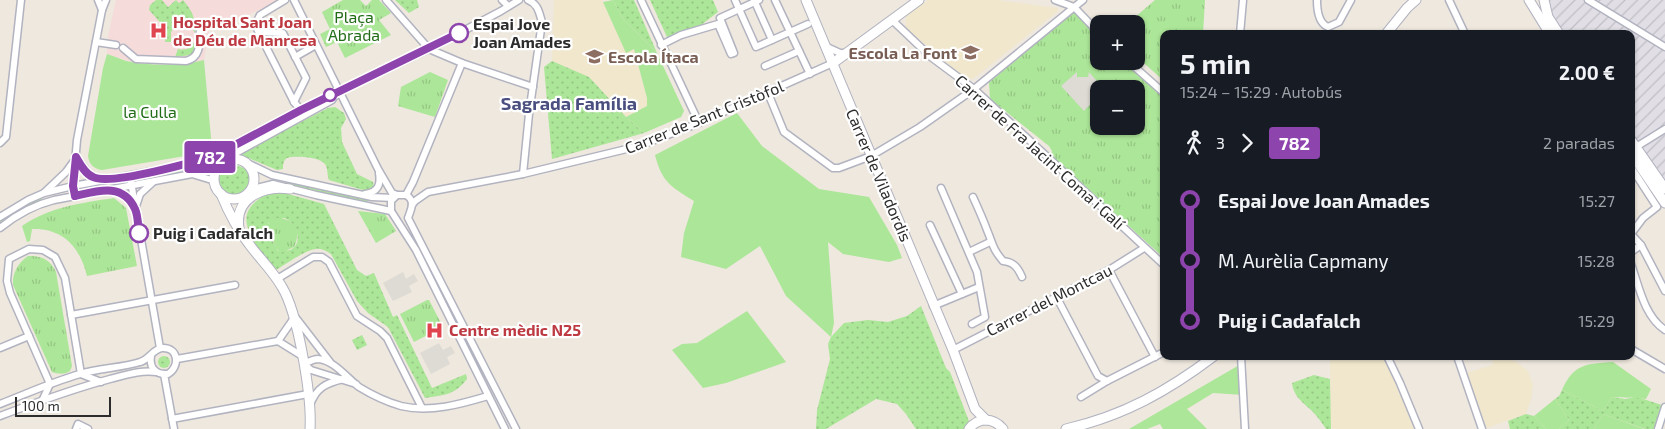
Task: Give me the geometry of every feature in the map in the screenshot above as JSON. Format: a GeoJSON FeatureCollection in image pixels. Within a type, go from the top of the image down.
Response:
{"type":"FeatureCollection","features":[{"type":"Feature","properties":{"kind":"street"},"geometry":{"type":"LineString","coordinates":[[0,143],[6,137],[21,0]]}},
{"type":"Feature","properties":{"kind":"street"},"geometry":{"type":"LineString","coordinates":[[98,0],[102,10]]}},
{"type":"Feature","properties":{"kind":"street"},"geometry":{"type":"LineString","coordinates":[[75,196],[73,186],[77,140],[102,10],[106,0]]}},
{"type":"Feature","properties":{"kind":"street"},"geometry":{"type":"LineString","coordinates":[[286,0],[260,15],[255,25],[294,102],[301,110]]}},
{"type":"Feature","properties":{"kind":"street"},"geometry":{"type":"LineString","coordinates":[[294,0],[378,169],[395,196]]}},
{"type":"Feature","properties":{"kind":"street"},"geometry":{"type":"LineString","coordinates":[[386,0],[429,48],[462,63],[533,87]]}},
{"type":"Feature","properties":{"kind":"street"},"geometry":{"type":"LineString","coordinates":[[502,0],[508,6]]}},
{"type":"Feature","properties":{"kind":"street"},"geometry":{"type":"LineString","coordinates":[[180,166],[220,153],[301,110],[429,48],[519,0]]}},
{"type":"Feature","properties":{"kind":"street"},"geometry":{"type":"LineString","coordinates":[[524,174],[542,22],[539,10],[534,3],[528,0]]}},
{"type":"Feature","properties":{"kind":"street"},"geometry":{"type":"LineString","coordinates":[[641,0],[699,123]]}},
{"type":"Feature","properties":{"kind":"street"},"geometry":{"type":"LineString","coordinates":[[735,0],[756,47],[808,24]]}},
{"type":"Feature","properties":{"kind":"street"},"geometry":{"type":"LineString","coordinates":[[775,0],[810,74]]}},
{"type":"Feature","properties":{"kind":"street","name":"Carrer de Viladordis"},"geometry":{"type":"LineString","coordinates":[[806,0],[953,350],[975,409]]}},
{"type":"Feature","properties":{"kind":"street","name":"Carrer de Sant Cristòfol"},"geometry":{"type":"LineString","coordinates":[[411,209],[415,201],[428,192],[524,174],[640,146],[699,123],[833,63],[918,0]]}},
{"type":"Feature","properties":{"kind":"street"},"geometry":{"type":"LineString","coordinates":[[1055,0],[1074,7],[1090,24]]}},
{"type":"Feature","properties":{"kind":"street"},"geometry":{"type":"LineString","coordinates":[[768,93],[784,132],[834,168],[839,168],[871,156],[920,127],[974,89],[1083,0]]}},
{"type":"Feature","properties":{"kind":"street"},"geometry":{"type":"LineString","coordinates":[[1240,30],[1243,0]]}},
{"type":"Feature","properties":{"kind":"street"},"geometry":{"type":"LineString","coordinates":[[1317,0],[1320,20],[1328,27],[1339,22],[1351,0]]}},
{"type":"Feature","properties":{"kind":"street"},"geometry":{"type":"LineString","coordinates":[[1389,30],[1416,0]]}},
{"type":"Feature","properties":{"kind":"street"},"geometry":{"type":"LineString","coordinates":[[1449,0],[1463,30]]}},
{"type":"Feature","properties":{"kind":"street"},"geometry":{"type":"LineString","coordinates":[[1525,0],[1537,14]]}},
{"type":"Feature","properties":{"kind":"street"},"geometry":{"type":"LineString","coordinates":[[1529,0],[1547,30]]}},
{"type":"Feature","properties":{"kind":"street"},"geometry":{"type":"LineString","coordinates":[[1544,0],[1548,17],[1556,30]]}},
{"type":"Feature","properties":{"kind":"street"},"geometry":{"type":"LineString","coordinates":[[661,45],[681,36],[718,24],[731,54],[734,53],[720,18],[756,1],[772,40]]}},
{"type":"Feature","properties":{"kind":"street"},"geometry":{"type":"LineString","coordinates":[[1589,1],[1665,47]]}},
{"type":"Feature","properties":{"kind":"street","name":"Carrer de Fra Jacint Coma i Galí"},"geometry":{"type":"LineString","coordinates":[[892,20],[931,57],[974,89],[1160,262]]}},
{"type":"Feature","properties":{"kind":"street"},"geometry":{"type":"LineString","coordinates":[[96,42],[120,46],[136,60],[186,61],[192,60],[198,52],[200,25]]}},
{"type":"Feature","properties":{"kind":"street"},"geometry":{"type":"LineString","coordinates":[[259,32],[283,32],[306,78],[294,102]]}},
{"type":"Feature","properties":{"kind":"street"},"geometry":{"type":"LineString","coordinates":[[295,56],[316,45]]}},
{"type":"Feature","properties":{"kind":"street"},"geometry":{"type":"LineString","coordinates":[[827,47],[840,53],[849,52]]}},
{"type":"Feature","properties":{"kind":"street"},"geometry":{"type":"LineString","coordinates":[[765,66],[799,51]]}},
{"type":"Feature","properties":{"kind":"street"},"geometry":{"type":"LineString","coordinates":[[406,195],[462,63]]}},
{"type":"Feature","properties":{"kind":"street"},"geometry":{"type":"LineString","coordinates":[[1138,70],[1160,89]]}},
{"type":"Feature","properties":{"kind":"street"},"geometry":{"type":"LineString","coordinates":[[310,429],[310,406],[303,360],[293,315],[283,288],[248,243],[234,220],[215,181],[216,172],[234,154],[332,100],[339,92]]}},
{"type":"Feature","properties":{"kind":"street"},"geometry":{"type":"LineString","coordinates":[[1635,146],[1665,129]]}},
{"type":"Feature","properties":{"kind":"street"},"geometry":{"type":"LineString","coordinates":[[1635,150],[1665,189]]}},
{"type":"Feature","properties":{"kind":"street"},"geometry":{"type":"LineString","coordinates":[[1635,151],[1661,205]]}},
{"type":"Feature","properties":{"kind":"street"},"geometry":{"type":"LineString","coordinates":[[76,157],[90,176],[103,180]]}},
{"type":"Feature","properties":{"kind":"street"},"geometry":{"type":"LineString","coordinates":[[44,193],[66,172],[76,157]]}},
{"type":"Feature","properties":{"kind":"street"},"geometry":{"type":"LineString","coordinates":[[0,217],[22,203],[44,193],[73,186],[180,166],[238,160],[272,175],[360,195],[372,197],[406,195],[410,198],[411,209],[408,218],[516,429]]}},
{"type":"Feature","properties":{"kind":"street"},"geometry":{"type":"LineString","coordinates":[[247,163],[254,175],[252,189]]}},
{"type":"Feature","properties":{"kind":"street"},"geometry":{"type":"LineString","coordinates":[[360,195],[374,192],[377,189],[380,180],[378,169]]}},
{"type":"Feature","properties":{"kind":"street"},"geometry":{"type":"LineString","coordinates":[[1635,172],[1661,205]]}},
{"type":"Feature","properties":{"kind":"street"},"geometry":{"type":"LineString","coordinates":[[0,228],[16,216],[38,205],[75,196],[192,174],[215,181]]}},
{"type":"Feature","properties":{"kind":"street"},"geometry":{"type":"LineString","coordinates":[[128,176],[132,185],[160,348]]}},
{"type":"Feature","properties":{"kind":"street"},"geometry":{"type":"LineString","coordinates":[[135,209],[140,194],[153,181]]}},
{"type":"Feature","properties":{"kind":"street"},"geometry":{"type":"LineString","coordinates":[[234,220],[235,210],[242,198],[252,189],[273,184],[393,212],[401,216],[411,209]]}},
{"type":"Feature","properties":{"kind":"street"},"geometry":{"type":"LineString","coordinates":[[941,188],[977,272],[985,317],[972,324]]}},
{"type":"Feature","properties":{"kind":"street"},"geometry":{"type":"LineString","coordinates":[[240,230],[239,212],[246,200],[266,189],[290,189]]}},
{"type":"Feature","properties":{"kind":"street"},"geometry":{"type":"LineString","coordinates":[[108,190],[123,194],[135,209]]}},
{"type":"Feature","properties":{"kind":"street"},"geometry":{"type":"LineString","coordinates":[[221,194],[231,199],[242,198]]}},
{"type":"Feature","properties":{"kind":"street"},"geometry":{"type":"LineString","coordinates":[[395,196],[390,204],[393,212],[416,250],[505,429]]}},
{"type":"Feature","properties":{"kind":"street"},"geometry":{"type":"LineString","coordinates":[[973,197],[988,232],[990,242],[1003,261],[1009,262],[1018,268],[1022,277]]}},
{"type":"Feature","properties":{"kind":"street"},"geometry":{"type":"LineString","coordinates":[[1635,229],[1644,218],[1661,205]]}},
{"type":"Feature","properties":{"kind":"street"},"geometry":{"type":"LineString","coordinates":[[930,225],[962,294]]}},
{"type":"Feature","properties":{"kind":"street"},"geometry":{"type":"LineString","coordinates":[[1635,238],[1641,245],[1665,291]]}},
{"type":"Feature","properties":{"kind":"street"},"geometry":{"type":"LineString","coordinates":[[969,252],[990,242]]}},
{"type":"Feature","properties":{"kind":"street"},"geometry":{"type":"LineString","coordinates":[[1635,249],[1641,245]]}},
{"type":"Feature","properties":{"kind":"street","name":"Carrer del Montcau"},"geometry":{"type":"LineString","coordinates":[[953,350],[1109,270],[1144,248]]}},
{"type":"Feature","properties":{"kind":"street"},"geometry":{"type":"LineString","coordinates":[[43,399],[50,384],[7,281],[9,259],[29,249],[43,250],[56,258],[65,278],[81,374]]}},
{"type":"Feature","properties":{"kind":"street"},"geometry":{"type":"LineString","coordinates":[[277,279],[312,257],[318,256],[329,262],[357,316],[380,331],[387,338],[422,408]]}},
{"type":"Feature","properties":{"kind":"street"},"geometry":{"type":"LineString","coordinates":[[1109,270],[1155,357]]}},
{"type":"Feature","properties":{"kind":"street"},"geometry":{"type":"LineString","coordinates":[[1635,283],[1647,308],[1659,326],[1665,330]]}},
{"type":"Feature","properties":{"kind":"street"},"geometry":{"type":"LineString","coordinates":[[71,315],[235,285]]}},
{"type":"Feature","properties":{"kind":"street"},"geometry":{"type":"LineString","coordinates":[[933,306],[979,287]]}},
{"type":"Feature","properties":{"kind":"street"},"geometry":{"type":"LineString","coordinates":[[1056,296],[1098,376],[1107,381]]}},
{"type":"Feature","properties":{"kind":"street"},"geometry":{"type":"LineString","coordinates":[[278,341],[293,315]]}},
{"type":"Feature","properties":{"kind":"street"},"geometry":{"type":"LineString","coordinates":[[293,315],[332,365],[356,384]]}},
{"type":"Feature","properties":{"kind":"street"},"geometry":{"type":"LineString","coordinates":[[0,348],[29,336]]}},
{"type":"Feature","properties":{"kind":"street"},"geometry":{"type":"LineString","coordinates":[[177,359],[278,341],[303,360],[311,370],[356,384],[391,403],[422,408],[451,406],[488,396]]}},
{"type":"Feature","properties":{"kind":"street"},"geometry":{"type":"LineString","coordinates":[[0,404],[81,374],[143,362],[160,348],[173,352],[177,359],[174,370],[164,374],[144,371],[100,382],[43,399],[0,416]]}},
{"type":"Feature","properties":{"kind":"street"},"geometry":{"type":"LineString","coordinates":[[1635,351],[1665,369]]}},
{"type":"Feature","properties":{"kind":"street"},"geometry":{"type":"LineString","coordinates":[[1082,397],[1107,381],[1160,354]]}},
{"type":"Feature","properties":{"kind":"street"},"geometry":{"type":"LineString","coordinates":[[152,356],[151,365],[156,372]]}},
{"type":"Feature","properties":{"kind":"street"},"geometry":{"type":"LineString","coordinates":[[303,360],[316,359],[332,365]]}},
{"type":"Feature","properties":{"kind":"street"},"geometry":{"type":"LineString","coordinates":[[1066,429],[1102,420],[1132,408],[1170,387],[1208,360]]}},
{"type":"Feature","properties":{"kind":"street"},"geometry":{"type":"LineString","coordinates":[[1241,360],[1245,429]]}},
{"type":"Feature","properties":{"kind":"street"},"geometry":{"type":"LineString","coordinates":[[1390,360],[1419,429]]}},
{"type":"Feature","properties":{"kind":"street"},"geometry":{"type":"LineString","coordinates":[[1458,360],[1482,429]]}},
{"type":"Feature","properties":{"kind":"street"},"geometry":{"type":"LineString","coordinates":[[132,364],[136,366],[137,370],[133,374]]}},
{"type":"Feature","properties":{"kind":"street"},"geometry":{"type":"LineString","coordinates":[[81,374],[100,382]]}},
{"type":"Feature","properties":{"kind":"street"},"geometry":{"type":"LineString","coordinates":[[164,374],[174,429]]}},
{"type":"Feature","properties":{"kind":"street"},"geometry":{"type":"LineString","coordinates":[[310,406],[320,388],[329,382],[343,379]]}},
{"type":"Feature","properties":{"kind":"street"},"geometry":{"type":"LineString","coordinates":[[172,419],[308,394]]}},
{"type":"Feature","properties":{"kind":"street"},"geometry":{"type":"LineString","coordinates":[[1658,429],[1665,407]]}},
{"type":"Feature","properties":{"kind":"street"},"geometry":{"type":"LineString","coordinates":[[975,409],[986,420]]}},
{"type":"Feature","properties":{"kind":"street"},"geometry":{"type":"LineString","coordinates":[[971,427],[975,409]]}},
{"type":"Feature","properties":{"kind":"street"},"geometry":{"type":"LineString","coordinates":[[971,427],[979,421],[986,420],[996,423],[1002,429]]}},
{"type":"Feature","properties":{"kind":"street"},"geometry":{"type":"LineString","coordinates":[[76,429],[78,424],[88,429]]}},
{"type":"Feature","properties":{"kind":"shaded area","name":"Hospital Sant Joan de Déu de Manresa"},"geometry":{"type":"Polygon","coordinates":[[[116,0],[280,0],[225,26],[210,24],[204,60],[191,64],[131,62],[107,54],[108,36],[116,0]]]}},
{"type":"Feature","properties":{"kind":"shaded area","name":"Escola Ítaca"},"geometry":{"type":"Polygon","coordinates":[[[554,0],[602,0],[626,52],[634,49],[647,98],[647,106],[626,117],[589,77],[552,61],[554,0]]]}},
{"type":"Feature","properties":{"kind":"shaded area","name":"Escola La Font"},"geometry":{"type":"Polygon","coordinates":[[[928,0],[996,0],[1058,8],[1058,11],[973,79],[964,78],[906,28],[906,15],[928,0]]]}},
{"type":"Feature","properties":{"kind":"shaded area"},"geometry":{"type":"Polygon","coordinates":[[[1550,0],[1665,0],[1665,196],[1635,153],[1635,30],[1553,30],[1548,2],[1550,0]]]}},
{"type":"Feature","properties":{"kind":"shaded area"},"geometry":{"type":"Polygon","coordinates":[[[1077,72],[1077,77],[1088,77],[1089,72],[1096,80],[1090,80],[1090,105],[1084,111],[1061,86],[1077,72]]]}},
{"type":"Feature","properties":{"kind":"shaded area"},"geometry":{"type":"Polygon","coordinates":[[[403,272],[406,279],[414,274],[418,281],[409,286],[412,292],[393,301],[383,283],[403,272]]]}},
{"type":"Feature","properties":{"kind":"shaded area"},"geometry":{"type":"Polygon","coordinates":[[[439,343],[443,350],[451,346],[455,353],[447,357],[450,364],[431,374],[420,353],[439,343]]]}},
{"type":"Feature","properties":{"kind":"shaded area"},"geometry":{"type":"Polygon","coordinates":[[[1330,360],[1384,360],[1414,429],[1333,429],[1331,427],[1330,360]]]}},
{"type":"Feature","properties":{"kind":"shaded area"},"geometry":{"type":"Polygon","coordinates":[[[1492,360],[1515,361],[1528,371],[1533,385],[1531,400],[1526,414],[1487,428],[1466,373],[1493,365],[1492,360]]]}},
{"type":"Feature","properties":{"kind":"green space"},"geometry":{"type":"Polygon","coordinates":[[[156,0],[162,0],[168,7],[176,0],[179,3],[183,0],[193,15],[195,33],[187,25],[180,25],[171,32],[171,42],[165,42],[166,29],[149,10],[150,5],[156,0]]]}},
{"type":"Feature","properties":{"kind":"green space","name":"Plaça Abrada"},"geometry":{"type":"Polygon","coordinates":[[[343,0],[360,0],[366,6],[372,0],[379,0],[391,13],[379,20],[391,35],[345,58],[337,42],[326,47],[320,34],[330,29],[322,12],[343,0]]]}},
{"type":"Feature","properties":{"kind":"green space"},"geometry":{"type":"Polygon","coordinates":[[[395,0],[417,0],[419,7],[409,13],[395,0]]]}},
{"type":"Feature","properties":{"kind":"green space"},"geometry":{"type":"Polygon","coordinates":[[[613,0],[634,0],[657,53],[623,19],[613,0]]]}},
{"type":"Feature","properties":{"kind":"green space"},"geometry":{"type":"Polygon","coordinates":[[[613,0],[623,19],[657,53],[684,111],[681,117],[644,133],[626,117],[647,106],[647,98],[634,49],[626,53],[603,2],[613,0]]]}},
{"type":"Feature","properties":{"kind":"green space"},"geometry":{"type":"Polygon","coordinates":[[[650,0],[713,0],[718,12],[701,25],[667,37],[650,0]]]}},
{"type":"Feature","properties":{"kind":"green space"},"geometry":{"type":"Polygon","coordinates":[[[1155,0],[1205,0],[1203,30],[1160,30],[1160,77],[1145,64],[1145,15],[1138,15],[1155,0]]]}},
{"type":"Feature","properties":{"kind":"green space"},"geometry":{"type":"Polygon","coordinates":[[[1075,11],[1090,26],[1090,70],[1134,70],[1144,80],[1090,80],[1090,135],[1145,135],[1145,80],[1160,95],[1160,254],[1054,158],[1051,155],[1052,151],[1049,146],[990,99],[989,82],[1075,11]]]}},
{"type":"Feature","properties":{"kind":"green space"},"geometry":{"type":"Polygon","coordinates":[[[195,41],[194,52],[191,55],[175,57],[178,49],[188,48],[195,41]]]}},
{"type":"Feature","properties":{"kind":"green space","name":"la Culla"},"geometry":{"type":"Polygon","coordinates":[[[107,54],[135,63],[176,64],[204,60],[212,149],[197,154],[102,170],[92,166],[88,156],[107,54]]]}},
{"type":"Feature","properties":{"kind":"green space"},"geometry":{"type":"Polygon","coordinates":[[[552,61],[589,77],[626,117],[644,133],[552,159],[544,67],[552,61]]]}},
{"type":"Feature","properties":{"kind":"green space"},"geometry":{"type":"Polygon","coordinates":[[[430,72],[448,80],[435,117],[398,106],[401,87],[430,72]]]}},
{"type":"Feature","properties":{"kind":"green space"},"geometry":{"type":"Polygon","coordinates":[[[335,107],[344,113],[346,119],[341,128],[342,142],[357,174],[373,182],[374,187],[368,190],[329,180],[326,166],[318,160],[307,157],[290,157],[285,160],[283,169],[277,170],[239,154],[328,108],[335,107]]]}},
{"type":"Feature","properties":{"kind":"green space"},"geometry":{"type":"Polygon","coordinates":[[[737,113],[762,146],[819,189],[869,197],[897,245],[902,258],[889,262],[843,254],[828,242],[834,323],[831,337],[786,296],[760,246],[726,269],[681,257],[684,233],[694,201],[669,183],[661,172],[655,155],[737,113]]]}},
{"type":"Feature","properties":{"kind":"green space"},"geometry":{"type":"Polygon","coordinates":[[[237,165],[247,170],[251,182],[245,191],[237,194],[229,193],[218,182],[218,175],[224,169],[237,165]]]}},
{"type":"Feature","properties":{"kind":"green space"},"geometry":{"type":"Polygon","coordinates":[[[179,171],[180,174],[144,180],[143,177],[179,171]]]}},
{"type":"Feature","properties":{"kind":"green space"},"geometry":{"type":"Polygon","coordinates":[[[285,181],[368,200],[367,203],[285,184],[285,181]]]}},
{"type":"Feature","properties":{"kind":"green space"},"geometry":{"type":"Polygon","coordinates":[[[271,192],[281,192],[324,204],[357,270],[366,276],[374,273],[393,317],[397,315],[432,388],[466,374],[467,379],[463,384],[449,393],[425,398],[388,327],[368,313],[357,301],[331,254],[320,249],[312,250],[276,270],[249,237],[252,236],[246,221],[249,209],[253,204],[271,192]],[[284,218],[268,223],[269,234],[278,251],[290,250],[297,243],[297,233],[289,220],[284,218]]]}},
{"type":"Feature","properties":{"kind":"green space"},"geometry":{"type":"Polygon","coordinates":[[[41,198],[42,200],[0,225],[0,220],[13,211],[41,198]]]}},
{"type":"Feature","properties":{"kind":"green space"},"geometry":{"type":"Polygon","coordinates":[[[114,198],[126,208],[137,266],[87,276],[75,248],[61,236],[53,232],[32,229],[30,241],[27,242],[22,226],[44,214],[66,207],[114,198]]]}},
{"type":"Feature","properties":{"kind":"green space"},"geometry":{"type":"Polygon","coordinates":[[[358,211],[385,214],[396,231],[376,243],[358,211]]]}},
{"type":"Feature","properties":{"kind":"green space"},"geometry":{"type":"Polygon","coordinates":[[[277,218],[292,223],[297,231],[294,247],[281,253],[276,248],[267,226],[270,221],[277,218]]]}},
{"type":"Feature","properties":{"kind":"green space"},"geometry":{"type":"Polygon","coordinates":[[[28,256],[37,256],[45,259],[56,272],[72,366],[70,371],[66,373],[52,372],[13,285],[16,269],[28,256]]]}},
{"type":"Feature","properties":{"kind":"green space"},"geometry":{"type":"Polygon","coordinates":[[[429,300],[443,327],[414,342],[400,314],[429,300]]]}},
{"type":"Feature","properties":{"kind":"green space"},"geometry":{"type":"Polygon","coordinates":[[[921,306],[946,368],[950,372],[972,429],[916,429],[897,404],[876,399],[826,429],[816,429],[817,410],[830,359],[828,344],[831,337],[844,323],[868,320],[888,322],[907,316],[921,306]]]}},
{"type":"Feature","properties":{"kind":"green space"},"geometry":{"type":"Polygon","coordinates":[[[747,311],[786,362],[726,383],[703,388],[672,350],[682,344],[697,343],[747,311]]]}},
{"type":"Feature","properties":{"kind":"green space"},"geometry":{"type":"Polygon","coordinates":[[[362,335],[367,345],[357,350],[352,340],[362,335]]]}},
{"type":"Feature","properties":{"kind":"green space"},"geometry":{"type":"Polygon","coordinates":[[[166,356],[169,357],[169,367],[162,368],[159,367],[158,360],[159,357],[166,356]]]}},
{"type":"Feature","properties":{"kind":"green space"},"geometry":{"type":"Polygon","coordinates":[[[1613,362],[1651,389],[1646,399],[1612,397],[1603,411],[1562,390],[1571,375],[1582,367],[1596,363],[1613,362]]]}},
{"type":"Feature","properties":{"kind":"green space"},"geometry":{"type":"Polygon","coordinates":[[[1241,364],[1244,395],[1213,393],[1187,409],[1207,429],[1163,429],[1160,424],[1147,429],[1129,429],[1241,364]]]}},
{"type":"Feature","properties":{"kind":"green space"},"geometry":{"type":"Polygon","coordinates":[[[1314,375],[1330,379],[1331,429],[1326,429],[1315,414],[1297,396],[1293,388],[1292,383],[1314,375]]]}},
{"type":"Feature","properties":{"kind":"green space"},"geometry":{"type":"Polygon","coordinates":[[[1562,390],[1603,411],[1612,397],[1625,399],[1637,397],[1665,406],[1658,429],[1645,429],[1603,414],[1594,429],[1559,429],[1569,420],[1555,399],[1562,390]]]}},
{"type":"Feature","properties":{"kind":"green space"},"geometry":{"type":"Polygon","coordinates":[[[1555,399],[1569,420],[1559,429],[1546,429],[1534,416],[1555,399]]]}},
{"type":"Feature","properties":{"kind":"green space"},"geometry":{"type":"Polygon","coordinates":[[[1526,414],[1534,416],[1546,429],[1510,429],[1508,421],[1526,414]]]}},
{"type":"Feature","properties":{"kind":"green space"},"geometry":{"type":"Polygon","coordinates":[[[1603,414],[1644,429],[1594,429],[1603,414]]]}},
{"type":"Feature","properties":{"kind":"bus line","name":"782"},"geometry":{"type":"LineString","coordinates":[[139,233],[135,209],[123,194],[108,190],[75,196],[73,186],[76,157],[90,176],[103,180],[180,166],[206,158],[220,153],[330,95],[459,33]]}},
{"type":"Feature","properties":{"kind":"place","name":"Hospital Sant Joan de Déu de Manresa"},"geometry":{"type":"Point","coordinates":[159,31]}},
{"type":"Feature","properties":{"kind":"place","name":"Espai Jove Joan Amades"},"geometry":{"type":"Point","coordinates":[459,33]}},
{"type":"Feature","properties":{"kind":"place","name":"Escola La Font"},"geometry":{"type":"Point","coordinates":[971,53]}},
{"type":"Feature","properties":{"kind":"place","name":"Escola Ítaca"},"geometry":{"type":"Point","coordinates":[594,57]}},
{"type":"Feature","properties":{"kind":"place","name":"Puig i Cadafalch"},"geometry":{"type":"Point","coordinates":[139,233]}},
{"type":"Feature","properties":{"kind":"place","name":"Centre mèdic N25"},"geometry":{"type":"Point","coordinates":[435,330]}},
{"type":"Feature","properties":{"kind":"district","name":"Sagrada Família"},"geometry":{"type":"Point","coordinates":[569,104]}}]}
